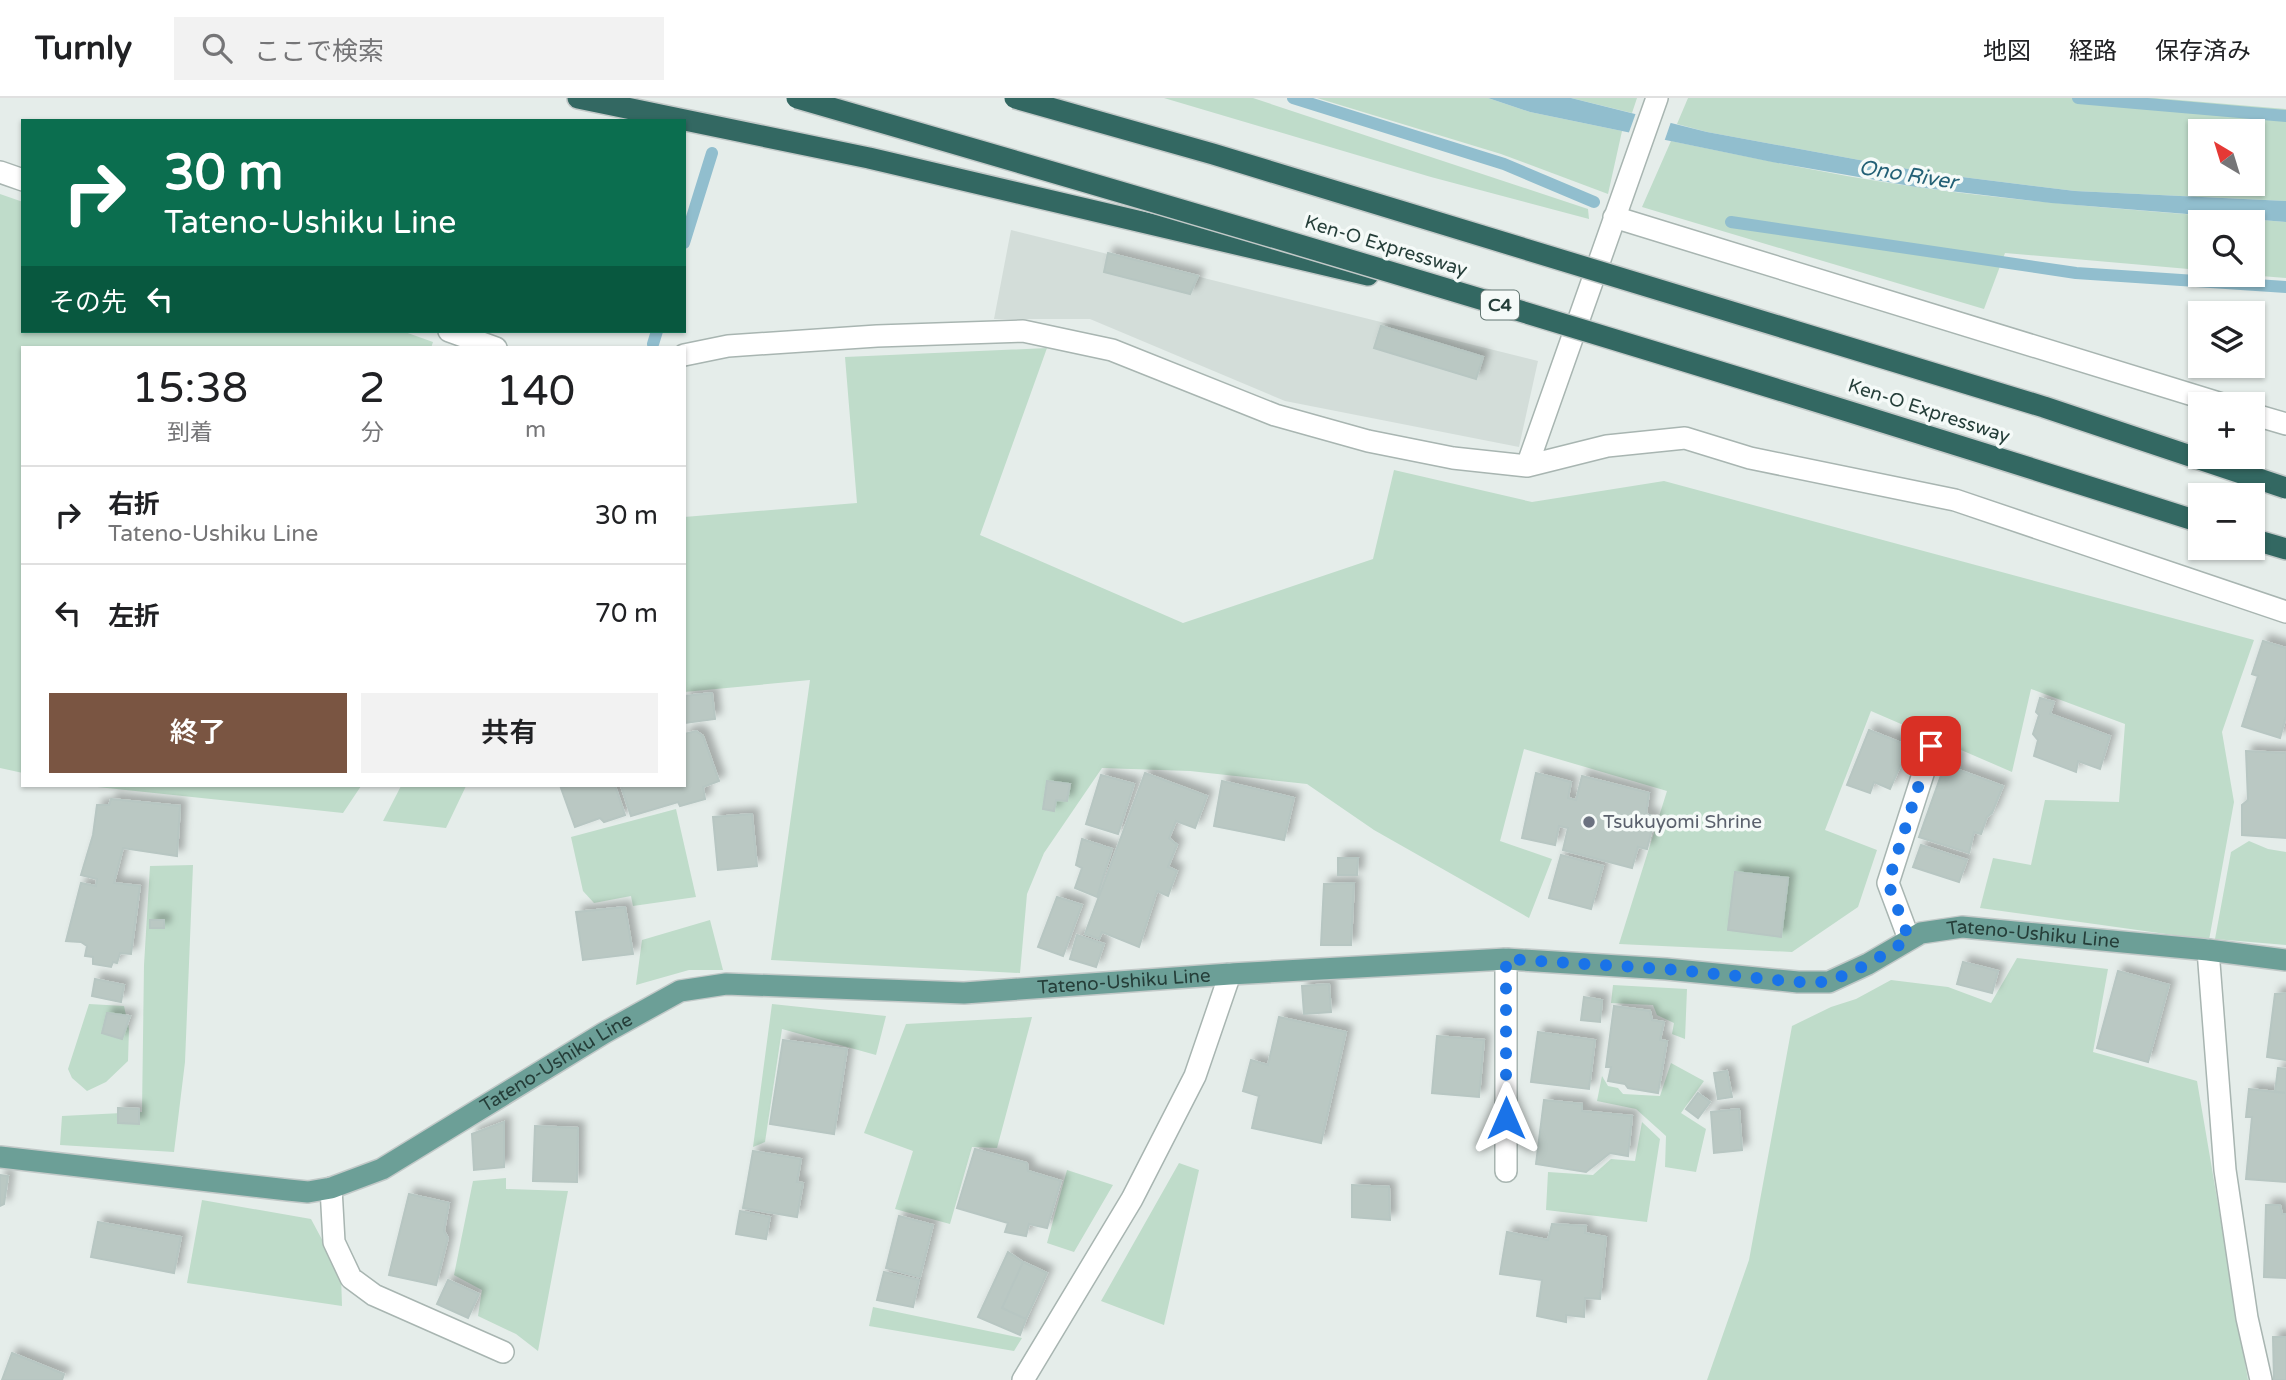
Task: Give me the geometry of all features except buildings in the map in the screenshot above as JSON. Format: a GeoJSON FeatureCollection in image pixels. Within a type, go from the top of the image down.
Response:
{"type":"FeatureCollection","features":[{"type":"Feature","properties":{"kind":"highway"},"geometry":{"type":"LineString","coordinates":[[578,98],[680,119]]}},
{"type":"Feature","properties":{"kind":"highway","name":"Ken-O Expressway"},"geometry":{"type":"LineString","coordinates":[[797,98],[1164,204],[1774,387],[2188,518]]}},
{"type":"Feature","properties":{"kind":"highway","name":"Ken-O Expressway"},"geometry":{"type":"LineString","coordinates":[[1015,98],[1213,154],[2031,403],[2286,488]]}},
{"type":"Feature","properties":{"kind":"highway"},"geometry":{"type":"LineString","coordinates":[[686,120],[869,158],[1514,309]]}},
{"type":"Feature","properties":{"kind":"highway"},"geometry":{"type":"LineString","coordinates":[[2265,543],[2286,550]]}},
{"type":"Feature","properties":{"kind":"main road","name":"Tateno-Ushiku Line"},"geometry":{"type":"LineString","coordinates":[[0,1157],[288,1191],[308,1192],[331,1188],[382,1168],[604,1033],[680,991],[726,984],[964,993],[1230,974],[1506,959],[1666,969],[1797,982],[1829,982],[1868,964],[1921,933],[1962,928],[2208,950],[2286,960]]}},
{"type":"Feature","properties":{"kind":"street"},"geometry":{"type":"LineString","coordinates":[[1527,466],[1657,98]]}},
{"type":"Feature","properties":{"kind":"street"},"geometry":{"type":"LineString","coordinates":[[0,172],[21,179]]}},
{"type":"Feature","properties":{"kind":"street"},"geometry":{"type":"LineString","coordinates":[[1614,217],[2188,394]]}},
{"type":"Feature","properties":{"kind":"street"},"geometry":{"type":"LineString","coordinates":[[686,355],[729,346],[877,336],[1023,331],[1112,349],[1275,415],[1368,441],[1453,458],[1527,466],[1607,446],[1685,438],[1750,458],[1955,500],[2286,612]]}},
{"type":"Feature","properties":{"kind":"street"},"geometry":{"type":"LineString","coordinates":[[455,333],[490,346]]}},
{"type":"Feature","properties":{"kind":"street"},"geometry":{"type":"LineString","coordinates":[[2265,418],[2286,424]]}},
{"type":"Feature","properties":{"kind":"street"},"geometry":{"type":"LineString","coordinates":[[1909,939],[1888,883],[1931,746]]}},
{"type":"Feature","properties":{"kind":"street"},"geometry":{"type":"LineString","coordinates":[[2208,950],[2225,1170],[2247,1318],[2261,1380]]}},
{"type":"Feature","properties":{"kind":"street"},"geometry":{"type":"LineString","coordinates":[[1506,959],[1506,1171]]}},
{"type":"Feature","properties":{"kind":"street"},"geometry":{"type":"LineString","coordinates":[[1023,1380],[1132,1199],[1195,1076],[1230,974]]}},
{"type":"Feature","properties":{"kind":"street"},"geometry":{"type":"LineString","coordinates":[[331,1188],[334,1242],[351,1278],[374,1296],[503,1352]]}},
{"type":"Feature","properties":{"kind":"shaded area"},"geometry":{"type":"Polygon","coordinates":[[[1011,230],[1538,361],[1519,447],[1285,401],[1090,319],[994,319],[1011,230]]]}},
{"type":"Feature","properties":{"kind":"green space"},"geometry":{"type":"Polygon","coordinates":[[[1164,98],[1253,98],[1588,209],[1589,219],[1431,177],[1164,98]]]}},
{"type":"Feature","properties":{"kind":"green space"},"geometry":{"type":"Polygon","coordinates":[[[1317,98],[1488,98],[1530,112],[1622,131],[1608,194],[1501,154],[1317,98]]]}},
{"type":"Feature","properties":{"kind":"green space"},"geometry":{"type":"Polygon","coordinates":[[[1571,98],[1637,98],[1632,113],[1571,98]]]}},
{"type":"Feature","properties":{"kind":"green space"},"geometry":{"type":"Polygon","coordinates":[[[1688,98],[2155,98],[2286,109],[2286,201],[2075,191],[1930,173],[1707,132],[1677,124],[1688,98]]]}},
{"type":"Feature","properties":{"kind":"green space"},"geometry":{"type":"Polygon","coordinates":[[[1671,141],[1824,172],[1916,187],[2055,203],[2188,214],[2188,269],[2005,253],[1984,309],[1642,207],[1671,141]]]}},
{"type":"Feature","properties":{"kind":"green space"},"geometry":{"type":"Polygon","coordinates":[[[0,194],[21,201],[21,333],[408,333],[433,342],[432,346],[21,346],[21,773],[0,768],[0,194]]]}},
{"type":"Feature","properties":{"kind":"green space"},"geometry":{"type":"Polygon","coordinates":[[[2265,220],[2286,222],[2286,278],[2265,276],[2265,220]]]}},
{"type":"Feature","properties":{"kind":"green space"},"geometry":{"type":"Polygon","coordinates":[[[1047,348],[980,535],[1183,623],[1373,559],[1394,470],[1532,502],[1664,481],[2254,640],[2222,732],[2234,802],[2209,940],[1980,908],[1993,858],[2031,865],[2045,800],[2119,802],[2125,724],[2031,689],[2012,772],[1871,711],[1825,830],[1877,850],[1858,907],[1792,952],[1619,944],[1667,791],[1524,749],[1500,841],[1552,859],[1529,918],[1374,830],[1307,784],[1190,771],[1102,768],[1044,853],[1027,894],[1020,973],[771,960],[810,680],[686,692],[686,517],[857,503],[845,357],[1047,348]]]}},
{"type":"Feature","properties":{"kind":"green space"},"geometry":{"type":"Polygon","coordinates":[[[97,787],[360,787],[343,813],[97,787]]]}},
{"type":"Feature","properties":{"kind":"green space"},"geometry":{"type":"Polygon","coordinates":[[[400,787],[466,787],[446,828],[383,821],[400,787]]]}},
{"type":"Feature","properties":{"kind":"green space"},"geometry":{"type":"Polygon","coordinates":[[[676,809],[696,897],[633,906],[631,896],[594,903],[583,891],[571,837],[676,809]]]}},
{"type":"Feature","properties":{"kind":"green space"},"geometry":{"type":"Polygon","coordinates":[[[2249,841],[2268,849],[2286,852],[2286,945],[2215,939],[2231,852],[2249,841]]]}},
{"type":"Feature","properties":{"kind":"green space"},"geometry":{"type":"Polygon","coordinates":[[[193,865],[185,1062],[174,1152],[60,1145],[62,1116],[142,1112],[144,965],[150,866],[193,865]]]}},
{"type":"Feature","properties":{"kind":"green space"},"geometry":{"type":"Polygon","coordinates":[[[710,920],[723,970],[689,970],[636,985],[642,940],[710,920]]]}},
{"type":"Feature","properties":{"kind":"green space"},"geometry":{"type":"Polygon","coordinates":[[[2017,958],[2108,969],[2093,1052],[2197,1081],[2248,1380],[1707,1380],[1749,1260],[1792,1026],[1831,1007],[1856,999],[1891,980],[1948,987],[1991,1003],[2017,958]]]}},
{"type":"Feature","properties":{"kind":"green space"},"geometry":{"type":"Polygon","coordinates":[[[1613,985],[1687,989],[1685,1039],[1672,1034],[1674,1023],[1657,1015],[1653,1005],[1611,1003],[1613,985]]]}},
{"type":"Feature","properties":{"kind":"green space"},"geometry":{"type":"Polygon","coordinates":[[[89,1004],[124,1006],[129,1029],[128,1061],[106,1082],[87,1091],[72,1078],[68,1069],[89,1004]]]}},
{"type":"Feature","properties":{"kind":"green space"},"geometry":{"type":"Polygon","coordinates":[[[772,1004],[886,1016],[876,1055],[782,1029],[765,1142],[753,1147],[772,1004]]]}},
{"type":"Feature","properties":{"kind":"green space"},"geometry":{"type":"Polygon","coordinates":[[[1032,1017],[997,1148],[972,1147],[950,1224],[895,1209],[913,1151],[864,1133],[906,1024],[1032,1017]]]}},
{"type":"Feature","properties":{"kind":"green space"},"geometry":{"type":"Polygon","coordinates":[[[1671,1063],[1704,1081],[1681,1113],[1706,1129],[1696,1172],[1665,1167],[1666,1136],[1636,1109],[1597,1101],[1602,1076],[1608,1086],[1618,1088],[1623,1094],[1660,1096],[1671,1063]]]}},
{"type":"Feature","properties":{"kind":"green space"},"geometry":{"type":"Polygon","coordinates":[[[1642,1122],[1660,1139],[1647,1222],[1546,1210],[1548,1172],[1593,1175],[1611,1159],[1635,1161],[1642,1122]]]}},
{"type":"Feature","properties":{"kind":"green space"},"geometry":{"type":"Polygon","coordinates":[[[1179,1163],[1199,1170],[1164,1325],[1101,1301],[1179,1163]]]}},
{"type":"Feature","properties":{"kind":"green space"},"geometry":{"type":"Polygon","coordinates":[[[1067,1170],[1113,1185],[1074,1252],[1047,1243],[1067,1170]]]}},
{"type":"Feature","properties":{"kind":"green space"},"geometry":{"type":"Polygon","coordinates":[[[506,1178],[506,1189],[568,1191],[538,1351],[516,1334],[478,1316],[482,1290],[454,1275],[473,1181],[506,1178]]]}},
{"type":"Feature","properties":{"kind":"green space"},"geometry":{"type":"Polygon","coordinates":[[[202,1200],[311,1219],[341,1275],[342,1306],[187,1283],[202,1200]]]}},
{"type":"Feature","properties":{"kind":"green space"},"geometry":{"type":"Polygon","coordinates":[[[873,1307],[1022,1338],[1014,1351],[869,1326],[873,1307]]]}},
{"type":"Feature","properties":{"kind":"water","name":"Ono River"},"geometry":{"type":"Polygon","coordinates":[[[1488,98],[1571,98],[1707,132],[1930,173],[2075,191],[2286,201],[2286,222],[2265,220],[2265,210],[2188,210],[2188,214],[2051,203],[1916,187],[1772,162],[1530,112],[1488,98]]]}},
{"type":"Feature","properties":{"kind":"pier"},"geometry":{"type":"Polygon","coordinates":[[[1637,110],[1672,119],[1664,142],[1628,135],[1637,110]]]}},
{"type":"Feature","properties":{"kind":"waterway"},"geometry":{"type":"LineString","coordinates":[[1293,98],[1504,164],[1594,202]]}},
{"type":"Feature","properties":{"kind":"waterway"},"geometry":{"type":"LineString","coordinates":[[2078,98],[2286,116]]}},
{"type":"Feature","properties":{"kind":"waterway"},"geometry":{"type":"LineString","coordinates":[[686,237],[712,153]]}},
{"type":"Feature","properties":{"kind":"waterway"},"geometry":{"type":"LineString","coordinates":[[1731,222],[2076,273],[2286,287]]}},
{"type":"Feature","properties":{"kind":"waterway"},"geometry":{"type":"LineString","coordinates":[[653,344],[656,333]]}},
{"type":"Feature","properties":{"kind":"place","name":"Tsukuyomi Shrine"},"geometry":{"type":"Point","coordinates":[1589,822]}},
{"type":"Feature","properties":{"kind":"route"},"geometry":{"type":"LineString","coordinates":[[1506,1118],[1506,959],[1666,969],[1797,982],[1829,982],[1868,964],[1909,939],[1888,883],[1931,746]]}}]}
